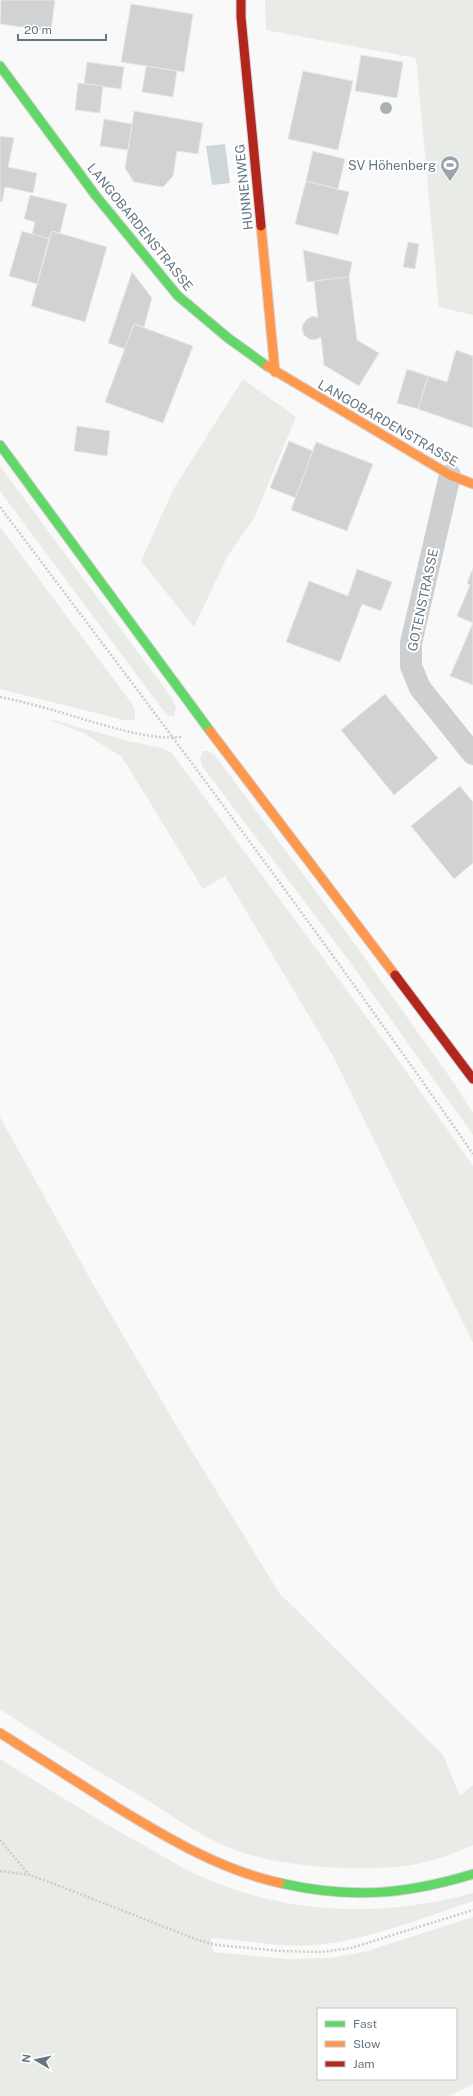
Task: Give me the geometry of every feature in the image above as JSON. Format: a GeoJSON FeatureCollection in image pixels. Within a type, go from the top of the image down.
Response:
{"type":"FeatureCollection","features":[{"type":"Feature","properties":{"kind":"main road","name":"HUNNENWEG"},"geometry":{"type":"LineString","coordinates":[[241,0],[243,40],[275,372]]}},
{"type":"Feature","properties":{"kind":"main road","name":"LANGOBARDENSTRASSE"},"geometry":{"type":"LineString","coordinates":[[0,66],[96,196],[178,296],[228,338],[275,372],[450,475],[473,484]]}},
{"type":"Feature","properties":{"kind":"main road"},"geometry":{"type":"LineString","coordinates":[[0,445],[204,723],[473,1079]]}},
{"type":"Feature","properties":{"kind":"main road"},"geometry":{"type":"LineString","coordinates":[[0,1733],[83,1788],[182,1846],[233,1870],[261,1879],[324,1891],[368,1894],[408,1890],[444,1883],[473,1874]]}},
{"type":"Feature","properties":{"kind":"street","name":"GOTENSTRASSE"},"geometry":{"type":"LineString","coordinates":[[450,475],[411,643],[411,666],[420,688],[473,754]]}},
{"type":"Feature","properties":{"kind":"path"},"geometry":{"type":"LineString","coordinates":[[0,507],[381,1020],[473,1154]]}},
{"type":"Feature","properties":{"kind":"path"},"geometry":{"type":"LineString","coordinates":[[0,698],[26,702],[121,730],[152,736],[173,738]]}},
{"type":"Feature","properties":{"kind":"path"},"geometry":{"type":"LineString","coordinates":[[0,1840],[29,1875]]}},
{"type":"Feature","properties":{"kind":"path"},"geometry":{"type":"LineString","coordinates":[[0,1871],[29,1875],[67,1888],[198,1940],[253,1950],[322,1952],[351,1948],[473,1910]]}},
{"type":"Feature","properties":{"kind":"shaded area","name":"SV Höhenberg"},"geometry":{"type":"Polygon","coordinates":[[[265,0],[473,0],[473,315],[439,307],[416,58],[266,30],[265,0]]]}},
{"type":"Feature","properties":{"kind":"shaded area"},"geometry":{"type":"Polygon","coordinates":[[[225,144],[230,183],[212,185],[206,146],[225,144]]]}},
{"type":"Feature","properties":{"kind":"shaded area"},"geometry":{"type":"Polygon","coordinates":[[[243,379],[296,417],[254,518],[227,557],[194,627],[141,561],[173,490],[243,379]]]}},
{"type":"Feature","properties":{"kind":"shaded area"},"geometry":{"type":"Polygon","coordinates":[[[0,466],[171,697],[176,708],[174,717],[168,715],[163,710],[0,491],[0,466]]]}},
{"type":"Feature","properties":{"kind":"shaded area"},"geometry":{"type":"Polygon","coordinates":[[[0,527],[132,704],[135,711],[135,720],[124,720],[0,689],[0,527]]]}},
{"type":"Feature","properties":{"kind":"shaded area"},"geometry":{"type":"Polygon","coordinates":[[[46,718],[128,741],[161,748],[171,752],[393,1053],[473,1166],[473,1343],[333,1056],[225,876],[203,889],[122,757],[85,734],[46,718]]]}},
{"type":"Feature","properties":{"kind":"shaded area"},"geometry":{"type":"Polygon","coordinates":[[[203,751],[214,754],[357,947],[454,1083],[473,1113],[473,1135],[350,962],[202,766],[200,757],[203,751]]]}},
{"type":"Feature","properties":{"kind":"shaded area"},"geometry":{"type":"Polygon","coordinates":[[[0,1117],[93,1284],[180,1432],[280,1594],[443,1755],[460,1796],[473,1785],[473,1845],[430,1861],[413,1865],[384,1868],[338,1868],[313,1866],[265,1859],[244,1853],[225,1846],[195,1830],[73,1756],[0,1709],[0,1117]]]}},
{"type":"Feature","properties":{"kind":"shaded area"},"geometry":{"type":"Polygon","coordinates":[[[0,1759],[90,1815],[174,1863],[204,1878],[237,1890],[303,1906],[337,1909],[371,1909],[405,1906],[439,1901],[473,1893],[473,1901],[395,1928],[334,1943],[302,1946],[276,1945],[211,1938],[213,1952],[287,1959],[330,1958],[364,1952],[473,1917],[473,2084],[449,2096],[0,2096],[0,1759]]]}},
{"type":"Feature","properties":{"kind":"building"},"geometry":{"type":"Polygon","coordinates":[[[1,0],[55,0],[51,31],[0,24],[1,0]]]}},
{"type":"Feature","properties":{"kind":"building"},"geometry":{"type":"Polygon","coordinates":[[[131,4],[193,14],[184,72],[121,62],[131,4]]]}},
{"type":"Feature","properties":{"kind":"building"},"geometry":{"type":"Polygon","coordinates":[[[361,55],[403,62],[397,98],[355,91],[361,55]]]}},
{"type":"Feature","properties":{"kind":"building"},"geometry":{"type":"Polygon","coordinates":[[[87,62],[124,67],[121,89],[84,84],[87,62]]]}},
{"type":"Feature","properties":{"kind":"building"},"geometry":{"type":"Polygon","coordinates":[[[146,66],[177,71],[173,97],[142,92],[146,66]]]}},
{"type":"Feature","properties":{"kind":"building"},"geometry":{"type":"Polygon","coordinates":[[[303,71],[353,81],[338,150],[288,139],[303,71]]]}},
{"type":"Feature","properties":{"kind":"building"},"geometry":{"type":"Polygon","coordinates":[[[78,83],[103,86],[100,113],[75,110],[78,83]]]}},
{"type":"Feature","properties":{"kind":"building"},"geometry":{"type":"Polygon","coordinates":[[[134,111],[203,123],[198,154],[177,151],[173,176],[163,187],[134,182],[125,168],[134,111]]]}},
{"type":"Feature","properties":{"kind":"building"},"geometry":{"type":"Polygon","coordinates":[[[104,119],[132,124],[128,150],[100,146],[104,119]]]}},
{"type":"Feature","properties":{"kind":"building"},"geometry":{"type":"Polygon","coordinates":[[[0,136],[14,138],[8,167],[37,173],[33,193],[5,187],[2,202],[0,201],[0,136]]]}},
{"type":"Feature","properties":{"kind":"building"},"geometry":{"type":"Polygon","coordinates":[[[313,151],[345,159],[338,189],[306,181],[313,151]]]}},
{"type":"Feature","properties":{"kind":"building"},"geometry":{"type":"Polygon","coordinates":[[[306,181],[349,192],[338,235],[295,224],[306,181]]]}},
{"type":"Feature","properties":{"kind":"building"},"geometry":{"type":"Polygon","coordinates":[[[30,195],[67,204],[60,233],[52,231],[49,239],[32,235],[35,222],[24,219],[30,195]]]}},
{"type":"Feature","properties":{"kind":"building"},"geometry":{"type":"Polygon","coordinates":[[[22,231],[49,239],[37,284],[9,276],[22,231]]]}},
{"type":"Feature","properties":{"kind":"building"},"geometry":{"type":"Polygon","coordinates":[[[52,231],[107,247],[85,322],[31,306],[52,231]]]}},
{"type":"Feature","properties":{"kind":"building"},"geometry":{"type":"Polygon","coordinates":[[[408,242],[419,244],[415,269],[403,267],[408,242]]]}},
{"type":"Feature","properties":{"kind":"building"},"geometry":{"type":"Polygon","coordinates":[[[303,250],[352,262],[349,277],[307,282],[303,250]]]}},
{"type":"Feature","properties":{"kind":"building"},"geometry":{"type":"Polygon","coordinates":[[[132,272],[152,298],[144,327],[134,324],[125,349],[108,343],[132,272]]]}},
{"type":"Feature","properties":{"kind":"building"},"geometry":{"type":"Polygon","coordinates":[[[349,277],[357,340],[379,353],[359,386],[324,365],[321,337],[314,340],[309,339],[304,335],[302,330],[303,324],[307,319],[313,316],[318,318],[314,281],[349,277]]]}},
{"type":"Feature","properties":{"kind":"building"},"geometry":{"type":"Polygon","coordinates":[[[134,324],[193,346],[163,423],[105,402],[134,324]]]}},
{"type":"Feature","properties":{"kind":"building"},"geometry":{"type":"Polygon","coordinates":[[[456,350],[473,356],[473,428],[418,409],[428,376],[447,382],[456,350]]]}},
{"type":"Feature","properties":{"kind":"building"},"geometry":{"type":"Polygon","coordinates":[[[407,369],[428,376],[418,409],[397,403],[407,369]]]}},
{"type":"Feature","properties":{"kind":"building"},"geometry":{"type":"Polygon","coordinates":[[[77,426],[110,431],[107,456],[74,451],[77,426]]]}},
{"type":"Feature","properties":{"kind":"building"},"geometry":{"type":"Polygon","coordinates":[[[289,441],[313,451],[296,498],[270,488],[289,441]]]}},
{"type":"Feature","properties":{"kind":"building"},"geometry":{"type":"Polygon","coordinates":[[[316,442],[373,464],[347,531],[291,510],[316,442]]]}},
{"type":"Feature","properties":{"kind":"building"},"geometry":{"type":"Polygon","coordinates":[[[473,568],[473,623],[457,616],[470,585],[467,583],[473,568]]]}},
{"type":"Feature","properties":{"kind":"building"},"geometry":{"type":"Polygon","coordinates":[[[357,569],[392,582],[381,611],[362,604],[340,662],[286,642],[309,581],[348,596],[357,569]]]}},
{"type":"Feature","properties":{"kind":"building"},"geometry":{"type":"Polygon","coordinates":[[[473,623],[473,685],[450,676],[473,623]]]}},
{"type":"Feature","properties":{"kind":"building"},"geometry":{"type":"Polygon","coordinates":[[[385,694],[438,758],[394,795],[341,730],[385,694]]]}},
{"type":"Feature","properties":{"kind":"building"},"geometry":{"type":"Polygon","coordinates":[[[460,786],[473,802],[473,863],[454,879],[411,826],[460,786]]]}},
{"type":"Feature","properties":{"kind":"traffic: fast"},"geometry":{"type":"LineString","coordinates":[[0,66],[96,196],[178,296],[228,338],[267,366]]}},
{"type":"Feature","properties":{"kind":"traffic: fast"},"geometry":{"type":"LineString","coordinates":[[0,445],[210,731]]}},
{"type":"Feature","properties":{"kind":"traffic: fast"},"geometry":{"type":"LineString","coordinates":[[280,1883],[330,1891],[354,1893],[377,1892],[424,1887],[473,1874]]}},
{"type":"Feature","properties":{"kind":"traffic: slow"},"geometry":{"type":"LineString","coordinates":[[261,226],[275,372]]}},
{"type":"Feature","properties":{"kind":"traffic: slow"},"geometry":{"type":"LineString","coordinates":[[267,366],[450,475],[473,484]]}},
{"type":"Feature","properties":{"kind":"traffic: slow"},"geometry":{"type":"LineString","coordinates":[[210,731],[395,975]]}},
{"type":"Feature","properties":{"kind":"traffic: slow"},"geometry":{"type":"LineString","coordinates":[[0,1733],[118,1808],[176,1842],[216,1862],[280,1883]]}},
{"type":"Feature","properties":{"kind":"traffic: jam"},"geometry":{"type":"LineString","coordinates":[[241,0],[241,17],[261,226]]}},
{"type":"Feature","properties":{"kind":"traffic: jam"},"geometry":{"type":"LineString","coordinates":[[395,975],[473,1079]]}},
{"type":"Feature","properties":{"kind":"place","name":"SV Höhenberg"},"geometry":{"type":"Point","coordinates":[450,182]}}]}
